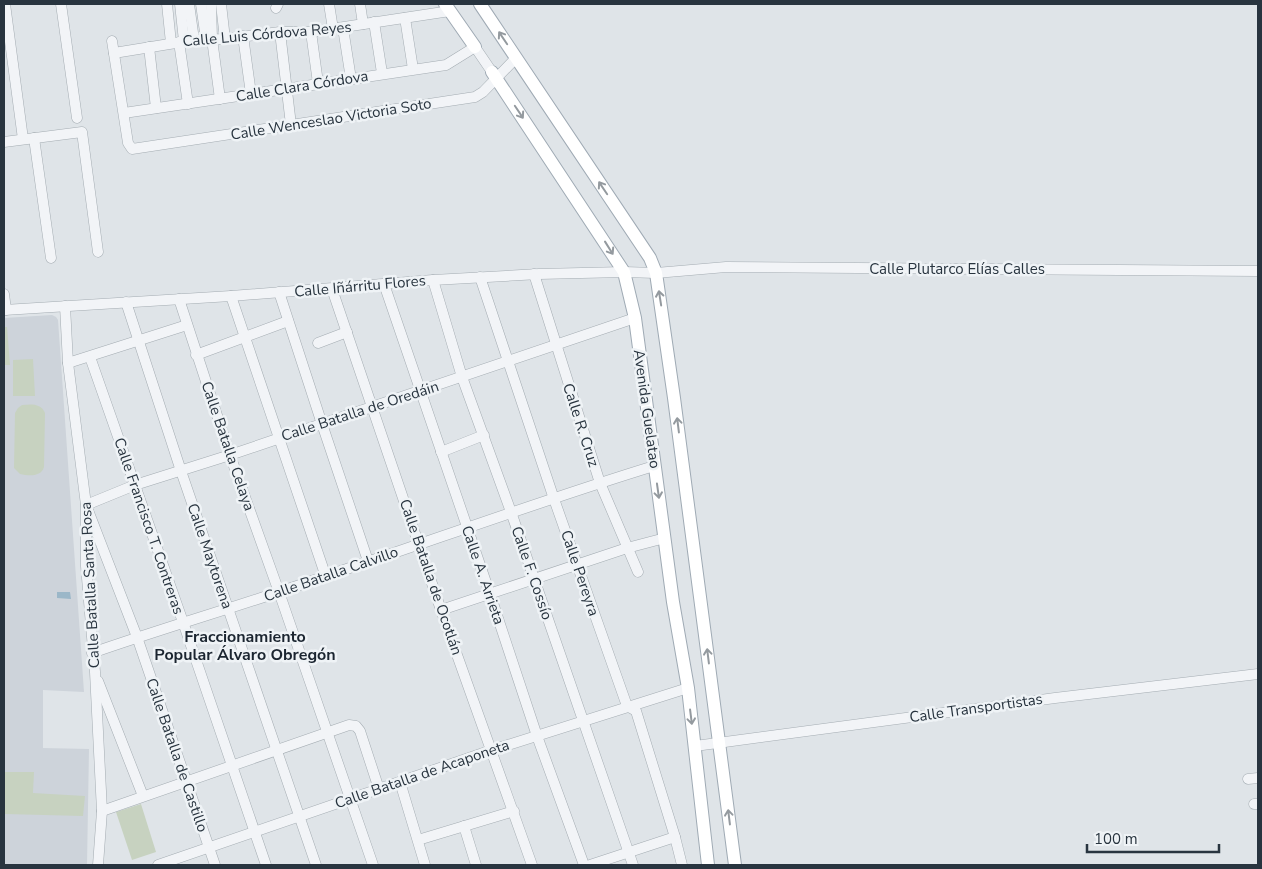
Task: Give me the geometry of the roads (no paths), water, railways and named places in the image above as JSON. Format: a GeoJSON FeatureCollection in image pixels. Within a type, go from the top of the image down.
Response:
{"type":"FeatureCollection","features":[{"type":"Feature","properties":{"kind":"main road","name":"Avenida Guelatao"},"geometry":{"type":"LineString","coordinates":[[480,4],[650,258],[656,273],[735,865]]}},
{"type":"Feature","properties":{"kind":"main road","name":"Avenida Guelatao"},"geometry":{"type":"LineString","coordinates":[[448,7],[475,47]]}},
{"type":"Feature","properties":{"kind":"main road","name":"Avenida Guelatao"},"geometry":{"type":"LineString","coordinates":[[494,75],[624,272],[635,318],[673,602],[688,688],[708,865]]}},
{"type":"Feature","properties":{"kind":"street"},"geometry":{"type":"LineString","coordinates":[[5,4],[51,258]]}},
{"type":"Feature","properties":{"kind":"street"},"geometry":{"type":"LineString","coordinates":[[62,4],[77,118]]}},
{"type":"Feature","properties":{"kind":"street"},"geometry":{"type":"LineString","coordinates":[[167,4],[182,41]]}},
{"type":"Feature","properties":{"kind":"street"},"geometry":{"type":"LineString","coordinates":[[180,4],[188,104]]}},
{"type":"Feature","properties":{"kind":"street"},"geometry":{"type":"LineString","coordinates":[[182,41],[189,4]]}},
{"type":"Feature","properties":{"kind":"street"},"geometry":{"type":"LineString","coordinates":[[201,4],[220,99]]}},
{"type":"Feature","properties":{"kind":"street"},"geometry":{"type":"LineString","coordinates":[[209,39],[211,4]]}},
{"type":"Feature","properties":{"kind":"street"},"geometry":{"type":"LineString","coordinates":[[221,4],[225,39]]}},
{"type":"Feature","properties":{"kind":"street"},"geometry":{"type":"LineString","coordinates":[[329,4],[338,28],[351,78]]}},
{"type":"Feature","properties":{"kind":"street"},"geometry":{"type":"LineString","coordinates":[[360,4],[368,23],[382,73]]}},
{"type":"Feature","properties":{"kind":"street","name":"Calle Luis Córdova Reyes"},"geometry":{"type":"LineString","coordinates":[[114,53],[182,41],[225,39],[280,32],[311,32],[405,18],[448,7]]}},
{"type":"Feature","properties":{"kind":"street"},"geometry":{"type":"LineString","coordinates":[[405,18],[413,69]]}},
{"type":"Feature","properties":{"kind":"street"},"geometry":{"type":"LineString","coordinates":[[280,32],[291,125]]}},
{"type":"Feature","properties":{"kind":"street"},"geometry":{"type":"LineString","coordinates":[[311,32],[318,83]]}},
{"type":"Feature","properties":{"kind":"street"},"geometry":{"type":"LineString","coordinates":[[244,36],[251,94]]}},
{"type":"Feature","properties":{"kind":"street"},"geometry":{"type":"LineString","coordinates":[[112,41],[124,113]]}},
{"type":"Feature","properties":{"kind":"street"},"geometry":{"type":"LineString","coordinates":[[149,47],[156,108]]}},
{"type":"Feature","properties":{"kind":"street","name":"Calle Clara Córdova"},"geometry":{"type":"LineString","coordinates":[[124,113],[448,64],[475,47]]}},
{"type":"Feature","properties":{"kind":"street","name":"Avenida Guelatao"},"geometry":{"type":"LineString","coordinates":[[475,47],[494,75]]}},
{"type":"Feature","properties":{"kind":"street","name":"Calle Wenceslao Victoria Soto"},"geometry":{"type":"LineString","coordinates":[[124,113],[128,143],[130,147],[135,149],[475,97],[483,92],[494,75],[516,58]]}},
{"type":"Feature","properties":{"kind":"street"},"geometry":{"type":"LineString","coordinates":[[4,142],[82,132],[98,252]]}},
{"type":"Feature","properties":{"kind":"street","name":"Calle Plutarco Elías Calles"},"geometry":{"type":"LineString","coordinates":[[656,273],[726,268],[1258,271]]}},
{"type":"Feature","properties":{"kind":"street","name":"Calle Iñárritu Flores"},"geometry":{"type":"LineString","coordinates":[[5,310],[332,289],[480,277],[534,274],[656,273]]}},
{"type":"Feature","properties":{"kind":"street","name":"Calle R. Cruz"},"geometry":{"type":"LineString","coordinates":[[534,274],[600,483],[638,572]]}},
{"type":"Feature","properties":{"kind":"street","name":"Calle Pereyra"},"geometry":{"type":"LineString","coordinates":[[480,277],[554,499],[627,706],[636,711],[682,865]]}},
{"type":"Feature","properties":{"kind":"street","name":"Calle F. Cossío"},"geometry":{"type":"LineString","coordinates":[[433,280],[462,377],[511,512],[633,865]]}},
{"type":"Feature","properties":{"kind":"street","name":"Calle A. Arrieta"},"geometry":{"type":"LineString","coordinates":[[384,284],[537,736],[584,865]]}},
{"type":"Feature","properties":{"kind":"street","name":"Calle Batalla de Ocotlán"},"geometry":{"type":"LineString","coordinates":[[332,289],[441,610],[532,865]]}},
{"type":"Feature","properties":{"kind":"street"},"geometry":{"type":"LineString","coordinates":[[279,292],[368,561]]}},
{"type":"Feature","properties":{"kind":"street"},"geometry":{"type":"LineString","coordinates":[[4,294],[5,310]]}},
{"type":"Feature","properties":{"kind":"street"},"geometry":{"type":"LineString","coordinates":[[231,296],[326,577]]}},
{"type":"Feature","properties":{"kind":"street","name":"Calle Batalla Celaya"},"geometry":{"type":"LineString","coordinates":[[179,299],[230,455],[373,865]]}},
{"type":"Feature","properties":{"kind":"street","name":"Calle Maytorena"},"geometry":{"type":"LineString","coordinates":[[126,302],[137,341],[316,865]]}},
{"type":"Feature","properties":{"kind":"street","name":"Calle Batalla Santa Rosa"},"geometry":{"type":"LineString","coordinates":[[64,306],[68,363],[86,505],[86,566],[95,672],[102,811],[98,865]]}},
{"type":"Feature","properties":{"kind":"street","name":"Calle Batalla de Oredáin"},"geometry":{"type":"LineString","coordinates":[[86,505],[135,486],[635,318]]}},
{"type":"Feature","properties":{"kind":"street"},"geometry":{"type":"LineString","coordinates":[[196,355],[288,321]]}},
{"type":"Feature","properties":{"kind":"street"},"geometry":{"type":"LineString","coordinates":[[68,363],[187,325]]}},
{"type":"Feature","properties":{"kind":"street"},"geometry":{"type":"LineString","coordinates":[[318,343],[347,332]]}},
{"type":"Feature","properties":{"kind":"street","name":"Calle Francisco T. Contreras"},"geometry":{"type":"LineString","coordinates":[[90,357],[184,622],[266,865]]}},
{"type":"Feature","properties":{"kind":"street"},"geometry":{"type":"LineString","coordinates":[[441,452],[484,435]]}},
{"type":"Feature","properties":{"kind":"street","name":"Calle Batalla Calvillo"},"geometry":{"type":"LineString","coordinates":[[92,653],[136,637],[326,577],[511,512],[654,466]]}},
{"type":"Feature","properties":{"kind":"street","name":"Calle Batalla de Castillo"},"geometry":{"type":"LineString","coordinates":[[86,505],[136,637],[215,865]]}},
{"type":"Feature","properties":{"kind":"street"},"geometry":{"type":"LineString","coordinates":[[441,610],[627,548],[665,538]]}},
{"type":"Feature","properties":{"kind":"street"},"geometry":{"type":"LineString","coordinates":[[95,672],[143,796]]}},
{"type":"Feature","properties":{"kind":"street","name":"Calle Transportistas"},"geometry":{"type":"LineString","coordinates":[[695,746],[1055,698],[1258,674]]}},
{"type":"Feature","properties":{"kind":"street","name":"Calle Batalla de Acaponeta"},"geometry":{"type":"LineString","coordinates":[[158,865],[492,750],[688,688]]}},
{"type":"Feature","properties":{"kind":"street"},"geometry":{"type":"LineString","coordinates":[[102,811],[349,725],[356,726],[360,731],[379,789]]}},
{"type":"Feature","properties":{"kind":"street"},"geometry":{"type":"LineString","coordinates":[[400,782],[425,865]]}},
{"type":"Feature","properties":{"kind":"street"},"geometry":{"type":"LineString","coordinates":[[418,840],[514,811]]}},
{"type":"Feature","properties":{"kind":"street"},"geometry":{"type":"LineString","coordinates":[[464,826],[476,865]]}},
{"type":"Feature","properties":{"kind":"street"},"geometry":{"type":"LineString","coordinates":[[590,865],[675,837]]}},
{"type":"Feature","properties":{"kind":"water"},"geometry":{"type":"Polygon","coordinates":[[[57,592],[70,592],[71,599],[57,598],[57,592]]]}},
{"type":"Feature","properties":{"kind":"district","name":"Fraccionamiento Popular Álvaro Obregón"},"geometry":{"type":"Point","coordinates":[245,646]}}]}
